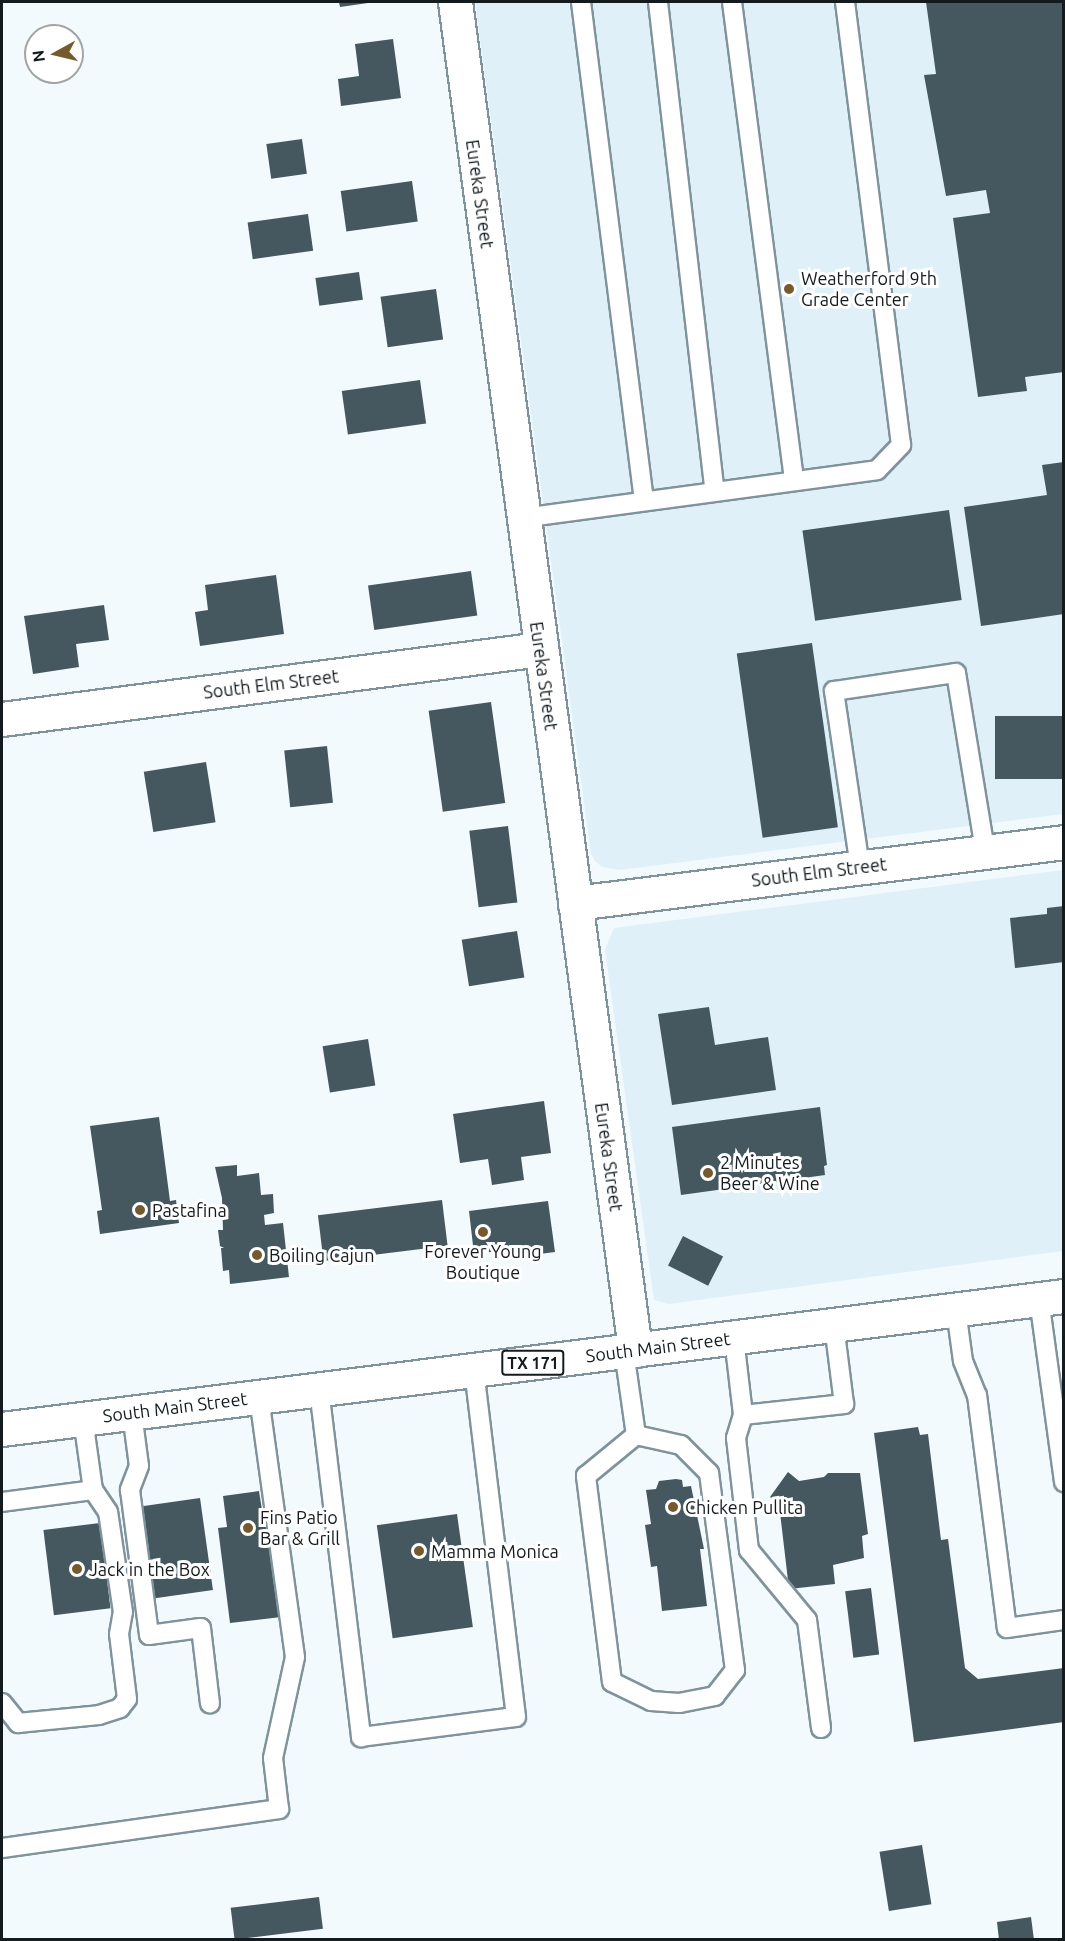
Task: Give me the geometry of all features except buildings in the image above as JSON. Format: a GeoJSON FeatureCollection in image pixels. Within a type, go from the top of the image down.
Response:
{"type":"FeatureCollection","features":[{"type":"Feature","properties":{"kind":"street","name":"Eureka Street"},"geometry":{"type":"LineString","coordinates":[[455,2],[575,903],[630,1350]]}},
{"type":"Feature","properties":{"kind":"street","name":"South Elm Street"},"geometry":{"type":"LineString","coordinates":[[2,718],[540,649]]}},
{"type":"Feature","properties":{"kind":"street","name":"South Elm Street"},"geometry":{"type":"LineString","coordinates":[[575,903],[1064,842]]}},
{"type":"Feature","properties":{"kind":"street","name":"South Main Street"},"geometry":{"type":"LineString","coordinates":[[2,1428],[1051,1298]]}},
{"type":"Feature","properties":{"kind":"lane"},"geometry":{"type":"LineString","coordinates":[[580,2],[644,501]]}},
{"type":"Feature","properties":{"kind":"lane"},"geometry":{"type":"LineString","coordinates":[[658,2],[715,491]]}},
{"type":"Feature","properties":{"kind":"lane"},"geometry":{"type":"LineString","coordinates":[[732,2],[794,481]]}},
{"type":"Feature","properties":{"kind":"lane"},"geometry":{"type":"LineString","coordinates":[[523,518],[877,470],[901,445],[845,2]]}},
{"type":"Feature","properties":{"kind":"lane"},"geometry":{"type":"LineString","coordinates":[[860,867],[834,691],[956,673],[985,851]]}},
{"type":"Feature","properties":{"kind":"lane"},"geometry":{"type":"LineString","coordinates":[[1051,1298],[1064,1482]]}},
{"type":"Feature","properties":{"kind":"lane"},"geometry":{"type":"LineString","coordinates":[[956,1310],[963,1361],[977,1395],[1007,1628],[1064,1620]]}},
{"type":"Feature","properties":{"kind":"lane"},"geometry":{"type":"LineString","coordinates":[[743,1415],[844,1404],[834,1325]]}},
{"type":"Feature","properties":{"kind":"lane"},"geometry":{"type":"LineString","coordinates":[[734,1338],[743,1415],[736,1438],[749,1550],[807,1620],[821,1728]]}},
{"type":"Feature","properties":{"kind":"lane"},"geometry":{"type":"LineString","coordinates":[[630,1350],[636,1435]]}},
{"type":"Feature","properties":{"kind":"lane"},"geometry":{"type":"LineString","coordinates":[[319,1389],[361,1737],[516,1717],[474,1370]]}},
{"type":"Feature","properties":{"kind":"lane"},"geometry":{"type":"LineString","coordinates":[[2,1848],[279,1809],[273,1758],[295,1657],[259,1397]]}},
{"type":"Feature","properties":{"kind":"lane"},"geometry":{"type":"LineString","coordinates":[[132,1413],[140,1466],[130,1490],[149,1635],[201,1628],[210,1703]]}},
{"type":"Feature","properties":{"kind":"lane"},"geometry":{"type":"LineString","coordinates":[[2,1703],[18,1723],[99,1715],[120,1708],[127,1699],[119,1634],[123,1612],[108,1512],[93,1490],[83,1419]]}},
{"type":"Feature","properties":{"kind":"lane"},"geometry":{"type":"LineString","coordinates":[[636,1435],[681,1445],[709,1473],[735,1670],[715,1696],[679,1704],[651,1701],[612,1682],[586,1476],[636,1435]]}},
{"type":"Feature","properties":{"kind":"lane"},"geometry":{"type":"LineString","coordinates":[[2,1502],[93,1490]]}},
{"type":"Feature","properties":{"kind":"shaded area","name":"Weatherford 9th Grade Center"},"geometry":{"type":"Polygon","coordinates":[[[475,2],[1063,2],[1063,814],[619,870],[602,867],[595,861],[591,854],[475,2]]]}},
{"type":"Feature","properties":{"kind":"shaded area"},"geometry":{"type":"Polygon","coordinates":[[[1063,870],[1063,1251],[669,1304],[654,1300],[605,950],[614,928],[1063,870]]]}},
{"type":"Feature","properties":{"kind":"place","name":"Weatherford 9th Grade Center"},"geometry":{"type":"Point","coordinates":[789,289]}},
{"type":"Feature","properties":{"kind":"place","name":"2 Minutes Beer & Wine"},"geometry":{"type":"Point","coordinates":[708,1173]}},
{"type":"Feature","properties":{"kind":"place","name":"Pastafina"},"geometry":{"type":"Point","coordinates":[140,1210]}},
{"type":"Feature","properties":{"kind":"place","name":"Forever Young Boutique"},"geometry":{"type":"Point","coordinates":[483,1232]}},
{"type":"Feature","properties":{"kind":"place","name":"Boiling Cajun"},"geometry":{"type":"Point","coordinates":[257,1255]}},
{"type":"Feature","properties":{"kind":"place","name":"Chicken Pullita"},"geometry":{"type":"Point","coordinates":[673,1507]}},
{"type":"Feature","properties":{"kind":"place","name":"Fins Patio Bar & Grill"},"geometry":{"type":"Point","coordinates":[248,1528]}},
{"type":"Feature","properties":{"kind":"place","name":"Mamma Monica"},"geometry":{"type":"Point","coordinates":[419,1551]}},
{"type":"Feature","properties":{"kind":"place","name":"Jack in the Box"},"geometry":{"type":"Point","coordinates":[77,1569]}}]}
